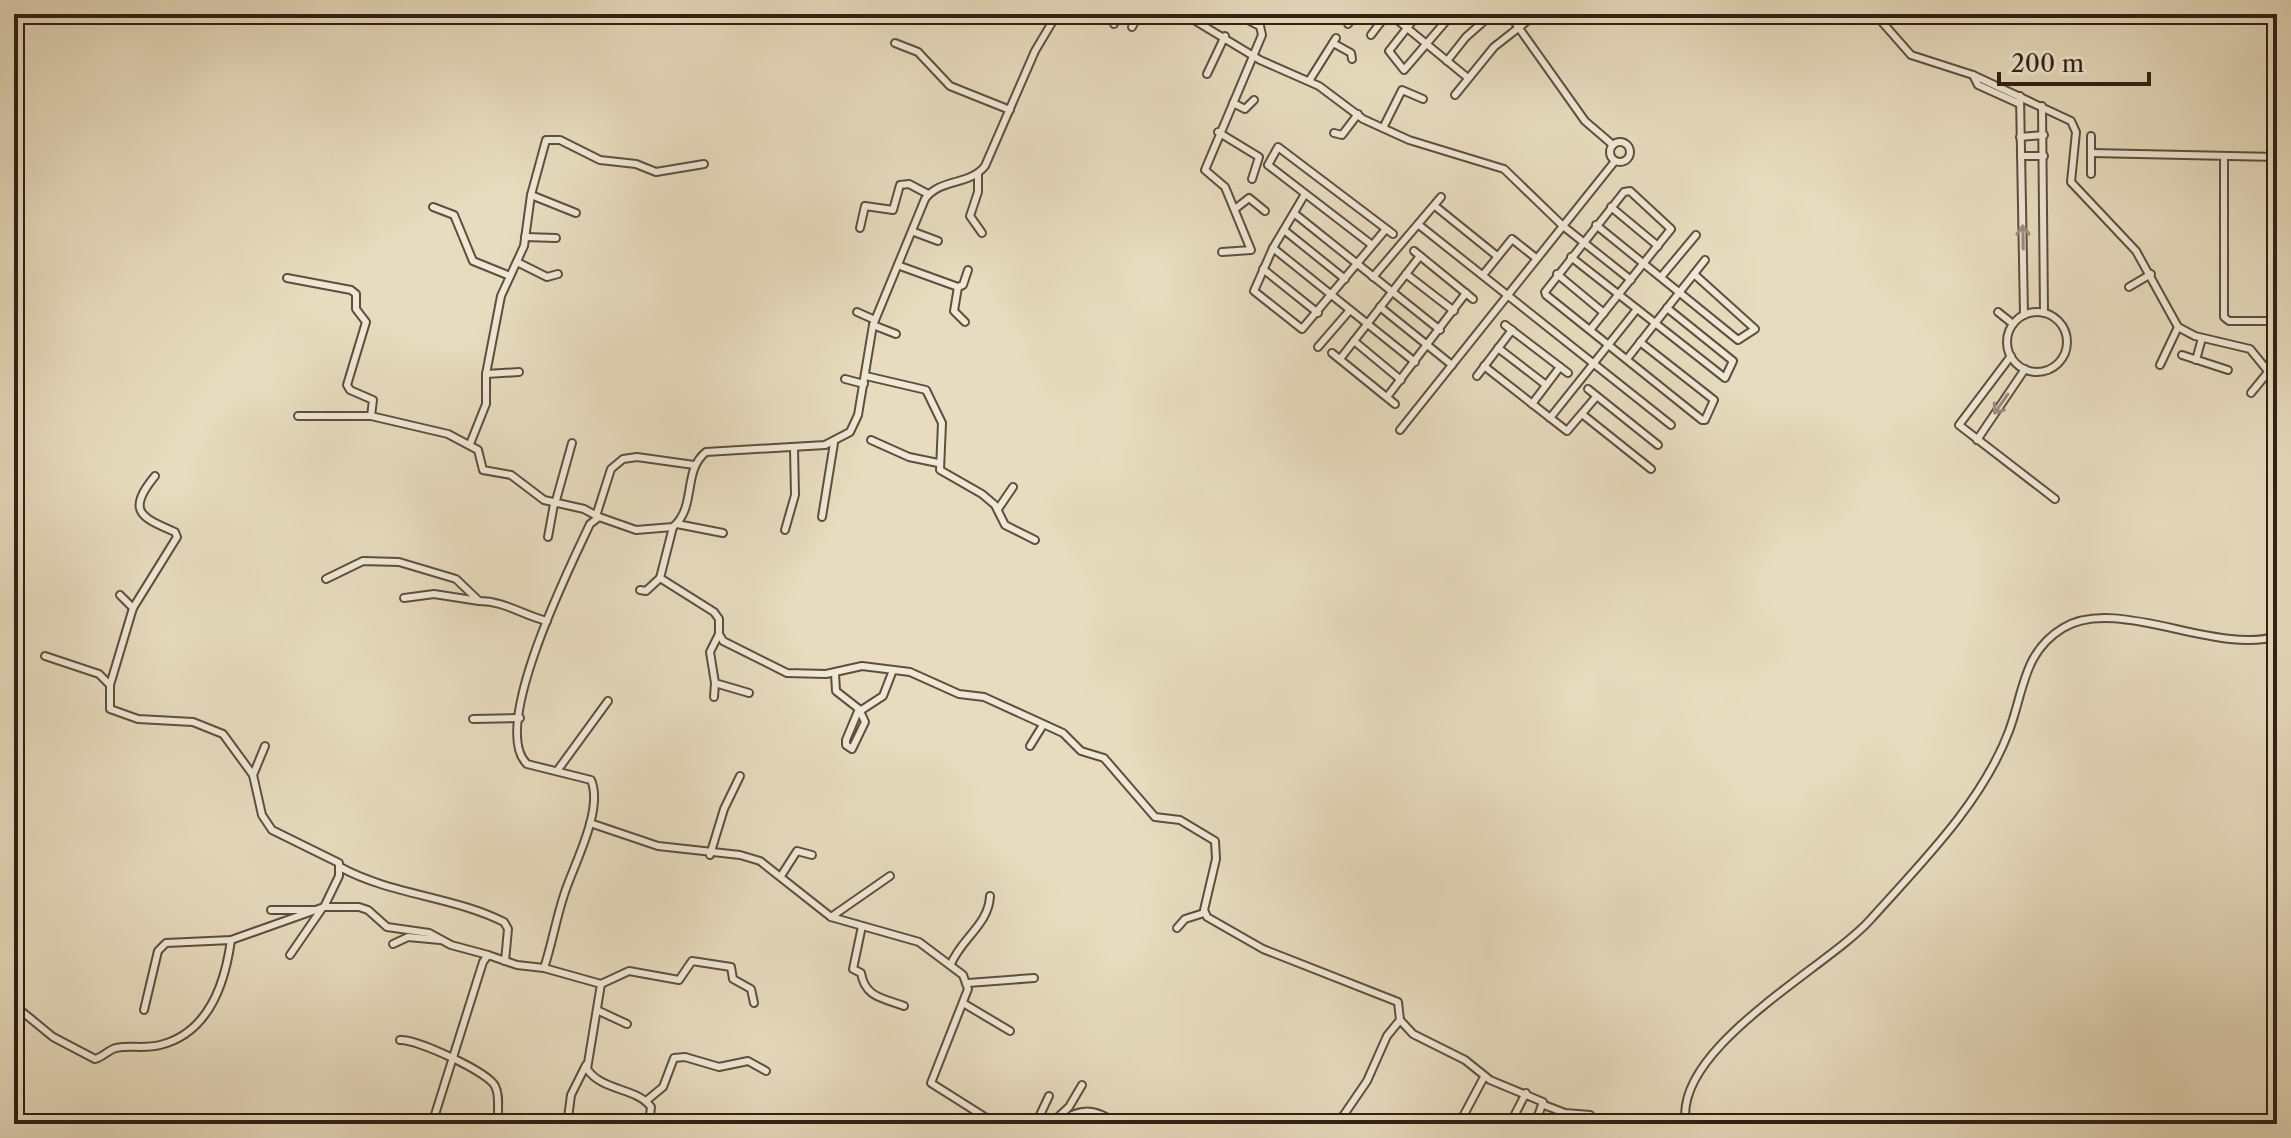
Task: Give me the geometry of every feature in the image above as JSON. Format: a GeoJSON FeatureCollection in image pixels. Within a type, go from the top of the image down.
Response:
{"type":"FeatureCollection","features":[{"type":"Feature","properties":{"kind":"street"},"geometry":{"type":"LineString","coordinates":[[982,233],[972,221],[970,211],[978,192],[978,174],[1035,51],[1057,14]]}},
{"type":"Feature","properties":{"kind":"street"},"geometry":{"type":"LineString","coordinates":[[1114,24],[1118,14]]}},
{"type":"Feature","properties":{"kind":"street"},"geometry":{"type":"LineString","coordinates":[[1132,27],[1139,14]]}},
{"type":"Feature","properties":{"kind":"street"},"geometry":{"type":"LineString","coordinates":[[1184,14],[1225,36],[1252,56],[1309,81],[1383,128],[1409,140],[1504,169],[1563,226],[1631,280]]}},
{"type":"Feature","properties":{"kind":"street"},"geometry":{"type":"LineString","coordinates":[[1222,252],[1251,250],[1225,187],[1205,170],[1218,132],[1262,32],[1247,14]]}},
{"type":"Feature","properties":{"kind":"street"},"geometry":{"type":"LineString","coordinates":[[1256,24],[1266,14]]}},
{"type":"Feature","properties":{"kind":"street"},"geometry":{"type":"LineString","coordinates":[[1348,24],[1356,14]]}},
{"type":"Feature","properties":{"kind":"street"},"geometry":{"type":"LineString","coordinates":[[1371,35],[1389,14],[1468,78]]}},
{"type":"Feature","properties":{"kind":"street"},"geometry":{"type":"LineString","coordinates":[[1418,14],[1388,52],[1402,69],[1408,69],[1447,16]]}},
{"type":"Feature","properties":{"kind":"street"},"geometry":{"type":"LineString","coordinates":[[1476,14],[1482,22]]}},
{"type":"Feature","properties":{"kind":"street"},"geometry":{"type":"LineString","coordinates":[[1447,61],[1492,14]]}},
{"type":"Feature","properties":{"kind":"street"},"geometry":{"type":"LineString","coordinates":[[1509,14],[1585,121],[1613,145]]}},
{"type":"Feature","properties":{"kind":"street"},"geometry":{"type":"LineString","coordinates":[[1455,95],[1494,47],[1536,14]]}},
{"type":"Feature","properties":{"kind":"street"},"geometry":{"type":"LineString","coordinates":[[1878,15],[1911,55],[1973,75],[1978,85],[2042,106],[2075,125],[2071,182],[2106,223],[2132,246],[2151,274],[2178,327],[2202,338],[2250,349],[2277,382]]}},
{"type":"Feature","properties":{"kind":"street"},"geometry":{"type":"LineString","coordinates":[[1207,74],[1225,36]]}},
{"type":"Feature","properties":{"kind":"street"},"geometry":{"type":"LineString","coordinates":[[1309,81],[1334,41],[1351,53],[1352,59]]}},
{"type":"Feature","properties":{"kind":"street"},"geometry":{"type":"LineString","coordinates":[[895,43],[918,52],[930,70],[950,86],[1010,110]]}},
{"type":"Feature","properties":{"kind":"street"},"geometry":{"type":"LineString","coordinates":[[1383,128],[1402,90],[1423,99]]}},
{"type":"Feature","properties":{"kind":"street"},"geometry":{"type":"LineString","coordinates":[[1233,103],[1245,109],[1254,100]]}},
{"type":"Feature","properties":{"kind":"street"},"geometry":{"type":"LineString","coordinates":[[2020,100],[2024,315]]}},
{"type":"Feature","properties":{"kind":"street"},"geometry":{"type":"LineString","coordinates":[[2042,106],[2044,313]]}},
{"type":"Feature","properties":{"kind":"street"},"geometry":{"type":"LineString","coordinates":[[1334,133],[1342,135],[1358,114]]}},
{"type":"Feature","properties":{"kind":"street"},"geometry":{"type":"LineString","coordinates":[[1218,132],[1259,157],[1252,179]]}},
{"type":"Feature","properties":{"kind":"street"},"geometry":{"type":"LineString","coordinates":[[2020,137],[2044,135]]}},
{"type":"Feature","properties":{"kind":"street"},"geometry":{"type":"LineString","coordinates":[[2091,136],[2091,174]]}},
{"type":"Feature","properties":{"kind":"street"},"geometry":{"type":"LineString","coordinates":[[470,444],[486,404],[486,374],[498,311],[525,237],[531,195],[546,140],[550,138],[600,160],[636,164],[656,172],[704,164]]}},
{"type":"Feature","properties":{"kind":"street"},"geometry":{"type":"LineString","coordinates":[[1613,145],[1625,143],[1631,152],[1625,161],[1615,161]]}},
{"type":"Feature","properties":{"kind":"street"},"geometry":{"type":"LineString","coordinates":[[1613,145],[1609,152],[1615,161]]}},
{"type":"Feature","properties":{"kind":"street"},"geometry":{"type":"LineString","coordinates":[[1372,245],[1268,165],[1273,154],[1282,146],[1393,234]]}},
{"type":"Feature","properties":{"kind":"street"},"geometry":{"type":"LineString","coordinates":[[2092,153],[2277,157]]}},
{"type":"Feature","properties":{"kind":"street"},"geometry":{"type":"LineString","coordinates":[[2021,156],[2044,156]]}},
{"type":"Feature","properties":{"kind":"street"},"geometry":{"type":"LineString","coordinates":[[2224,156],[2224,317],[2229,321],[2277,321]]}},
{"type":"Feature","properties":{"kind":"street"},"geometry":{"type":"LineString","coordinates":[[1400,430],[1615,161]]}},
{"type":"Feature","properties":{"kind":"street"},"geometry":{"type":"LineString","coordinates":[[640,590],[646,591],[660,578],[675,525],[689,495],[694,465],[706,452],[716,449],[794,448],[834,443],[847,436],[855,425],[874,322],[928,194],[978,174]]}},
{"type":"Feature","properties":{"kind":"street"},"geometry":{"type":"LineString","coordinates":[[860,228],[866,205],[893,210],[900,185],[909,184],[928,194]]}},
{"type":"Feature","properties":{"kind":"street"},"geometry":{"type":"LineString","coordinates":[[1590,330],[1671,227],[1626,191],[1545,292],[1590,330],[1702,420],[1714,400],[1640,342]]}},
{"type":"Feature","properties":{"kind":"street"},"geometry":{"type":"LineString","coordinates":[[1305,194],[1273,248],[1254,291],[1304,329],[1386,229]]}},
{"type":"Feature","properties":{"kind":"street"},"geometry":{"type":"LineString","coordinates":[[531,195],[576,213]]}},
{"type":"Feature","properties":{"kind":"street"},"geometry":{"type":"LineString","coordinates":[[1373,277],[1441,197]]}},
{"type":"Feature","properties":{"kind":"street"},"geometry":{"type":"LineString","coordinates":[[1235,209],[1249,198],[1265,211]]}},
{"type":"Feature","properties":{"kind":"street"},"geometry":{"type":"LineString","coordinates":[[1435,206],[1497,256]]}},
{"type":"Feature","properties":{"kind":"street"},"geometry":{"type":"LineString","coordinates":[[433,207],[454,215],[473,261],[510,276]]}},
{"type":"Feature","properties":{"kind":"street"},"geometry":{"type":"LineString","coordinates":[[1611,207],[1658,246]]}},
{"type":"Feature","properties":{"kind":"street"},"geometry":{"type":"LineString","coordinates":[[1295,214],[1440,330]]}},
{"type":"Feature","properties":{"kind":"street"},"geometry":{"type":"LineString","coordinates":[[1419,225],[1671,425]]}},
{"type":"Feature","properties":{"kind":"street"},"geometry":{"type":"LineString","coordinates":[[1596,225],[1738,340],[1749,335],[1755,326],[1694,274]]}},
{"type":"Feature","properties":{"kind":"street"},"geometry":{"type":"LineString","coordinates":[[1284,230],[1345,279]]}},
{"type":"Feature","properties":{"kind":"street"},"geometry":{"type":"LineString","coordinates":[[914,232],[938,241]]}},
{"type":"Feature","properties":{"kind":"street"},"geometry":{"type":"LineString","coordinates":[[1661,277],[1696,235]]}},
{"type":"Feature","properties":{"kind":"street"},"geometry":{"type":"LineString","coordinates":[[525,237],[556,238]]}},
{"type":"Feature","properties":{"kind":"street"},"geometry":{"type":"LineString","coordinates":[[1483,275],[1512,239],[1536,258]]}},
{"type":"Feature","properties":{"kind":"street"},"geometry":{"type":"LineString","coordinates":[[1273,248],[1415,362]]}},
{"type":"Feature","properties":{"kind":"street"},"geometry":{"type":"LineString","coordinates":[[1340,359],[1406,274],[1417,254],[1473,299]]}},
{"type":"Feature","properties":{"kind":"street"},"geometry":{"type":"LineString","coordinates":[[1571,257],[1725,378],[1733,361],[1667,308]]}},
{"type":"Feature","properties":{"kind":"street"},"geometry":{"type":"LineString","coordinates":[[1627,359],[1705,260]]}},
{"type":"Feature","properties":{"kind":"street"},"geometry":{"type":"LineString","coordinates":[[517,262],[547,277],[558,274]]}},
{"type":"Feature","properties":{"kind":"street"},"geometry":{"type":"LineString","coordinates":[[900,266],[958,287],[963,285],[968,270]]}},
{"type":"Feature","properties":{"kind":"street"},"geometry":{"type":"LineString","coordinates":[[1263,269],[1318,313]]}},
{"type":"Feature","properties":{"kind":"street"},"geometry":{"type":"LineString","coordinates":[[1406,274],[1454,311]]}},
{"type":"Feature","properties":{"kind":"street"},"geometry":{"type":"LineString","coordinates":[[1557,274],[1604,313]]}},
{"type":"Feature","properties":{"kind":"street"},"geometry":{"type":"LineString","coordinates":[[2129,287],[2151,274]]}},
{"type":"Feature","properties":{"kind":"street"},"geometry":{"type":"LineString","coordinates":[[287,278],[351,290],[356,294],[356,309],[366,322],[347,385],[350,390],[373,400],[371,416]]}},
{"type":"Feature","properties":{"kind":"street"},"geometry":{"type":"LineString","coordinates":[[958,287],[954,311],[965,322]]}},
{"type":"Feature","properties":{"kind":"street"},"geometry":{"type":"LineString","coordinates":[[1387,397],[1466,293]]}},
{"type":"Feature","properties":{"kind":"street"},"geometry":{"type":"LineString","coordinates":[[1380,307],[1452,365]]}},
{"type":"Feature","properties":{"kind":"street"},"geometry":{"type":"LineString","coordinates":[[1550,418],[1637,309]]}},
{"type":"Feature","properties":{"kind":"street"},"geometry":{"type":"LineString","coordinates":[[1318,347],[1350,310]]}},
{"type":"Feature","properties":{"kind":"street"},"geometry":{"type":"LineString","coordinates":[[857,312],[896,334]]}},
{"type":"Feature","properties":{"kind":"street"},"geometry":{"type":"LineString","coordinates":[[1998,312],[2013,324]]}},
{"type":"Feature","properties":{"kind":"street"},"geometry":{"type":"LineString","coordinates":[[2044,313],[2063,327],[2065,351],[2049,369],[2025,369],[2011,356],[2007,337],[2013,324],[2024,315],[2044,313]]}},
{"type":"Feature","properties":{"kind":"street"},"geometry":{"type":"LineString","coordinates":[[1505,325],[1568,373]]}},
{"type":"Feature","properties":{"kind":"street"},"geometry":{"type":"LineString","coordinates":[[2160,365],[2178,327]]}},
{"type":"Feature","properties":{"kind":"street"},"geometry":{"type":"LineString","coordinates":[[1477,376],[1512,330]]}},
{"type":"Feature","properties":{"kind":"street"},"geometry":{"type":"LineString","coordinates":[[2196,360],[2202,338]]}},
{"type":"Feature","properties":{"kind":"street"},"geometry":{"type":"LineString","coordinates":[[1354,341],[1401,380]]}},
{"type":"Feature","properties":{"kind":"street"},"geometry":{"type":"LineString","coordinates":[[1498,348],[1546,385]]}},
{"type":"Feature","properties":{"kind":"street"},"geometry":{"type":"LineString","coordinates":[[1332,353],[1395,404]]}},
{"type":"Feature","properties":{"kind":"street"},"geometry":{"type":"LineString","coordinates":[[2182,355],[2228,370]]}},
{"type":"Feature","properties":{"kind":"street"},"geometry":{"type":"LineString","coordinates":[[2011,356],[1959,424],[2055,499]]}},
{"type":"Feature","properties":{"kind":"street"},"geometry":{"type":"LineString","coordinates":[[1484,366],[1568,431],[1596,397]]}},
{"type":"Feature","properties":{"kind":"street"},"geometry":{"type":"LineString","coordinates":[[1532,404],[1560,367]]}},
{"type":"Feature","properties":{"kind":"street"},"geometry":{"type":"LineString","coordinates":[[1977,440],[2025,369]]}},
{"type":"Feature","properties":{"kind":"street"},"geometry":{"type":"LineString","coordinates":[[2251,393],[2269,371]]}},
{"type":"Feature","properties":{"kind":"street"},"geometry":{"type":"LineString","coordinates":[[486,374],[519,372]]}},
{"type":"Feature","properties":{"kind":"street"},"geometry":{"type":"LineString","coordinates":[[845,379],[918,385],[926,390],[942,423],[938,463],[942,472],[978,491],[998,509],[1005,525],[1035,540]]}},
{"type":"Feature","properties":{"kind":"street"},"geometry":{"type":"LineString","coordinates":[[1588,389],[1658,445]]}},
{"type":"Feature","properties":{"kind":"street"},"geometry":{"type":"LineString","coordinates":[[1582,414],[1651,469]]}},
{"type":"Feature","properties":{"kind":"street"},"geometry":{"type":"LineString","coordinates":[[298,416],[371,416],[448,434],[470,444],[480,453],[483,470],[511,475],[533,494],[554,504],[584,509],[636,530],[675,525],[723,533]]}},
{"type":"Feature","properties":{"kind":"street"},"geometry":{"type":"LineString","coordinates":[[871,440],[909,457],[938,463]]}},
{"type":"Feature","properties":{"kind":"street"},"geometry":{"type":"LineString","coordinates":[[548,537],[572,443]]}},
{"type":"Feature","properties":{"kind":"street"},"geometry":{"type":"LineString","coordinates":[[822,517],[834,443]]}},
{"type":"Feature","properties":{"kind":"street"},"geometry":{"type":"LineString","coordinates":[[785,530],[795,495],[794,448]]}},
{"type":"Feature","properties":{"kind":"street"},"geometry":{"type":"LineString","coordinates":[[544,968],[556,933],[563,898],[590,823],[594,794],[591,780],[527,764],[520,758],[520,718],[527,670],[590,524],[597,516],[611,469],[623,459],[637,457],[694,465]]}},
{"type":"Feature","properties":{"kind":"street"},"geometry":{"type":"LineString","coordinates":[[155,476],[141,493],[139,509],[145,519],[177,535],[169,555],[146,583],[133,608],[110,685],[112,711],[138,719],[193,722],[213,729],[231,743],[253,775],[262,815],[272,830],[283,838],[314,848],[367,881],[465,905],[504,922],[508,929],[505,961]]}},
{"type":"Feature","properties":{"kind":"street"},"geometry":{"type":"LineString","coordinates":[[998,509],[1013,487]]}},
{"type":"Feature","properties":{"kind":"street"},"geometry":{"type":"LineString","coordinates":[[326,579],[363,561],[399,562],[456,579],[479,601]]}},
{"type":"Feature","properties":{"kind":"street"},"geometry":{"type":"LineString","coordinates":[[660,578],[714,612],[719,619],[719,634],[710,652],[714,697]]}},
{"type":"Feature","properties":{"kind":"street"},"geometry":{"type":"LineString","coordinates":[[404,598],[434,594],[501,601],[527,616],[547,621]]}},
{"type":"Feature","properties":{"kind":"street"},"geometry":{"type":"LineString","coordinates":[[120,595],[133,608]]}},
{"type":"Feature","properties":{"kind":"street"},"geometry":{"type":"LineString","coordinates":[[1686,1124],[1690,1093],[1719,1049],[1750,1014],[1867,923],[1964,809],[1997,762],[2025,669],[2041,645],[2066,626],[2100,618],[2251,641],[2277,636]]}},
{"type":"Feature","properties":{"kind":"street"},"geometry":{"type":"LineString","coordinates":[[719,634],[723,641],[787,673],[835,673],[862,666],[917,674],[959,694],[984,697],[1063,733],[1081,751],[1104,758],[1155,817],[1180,820],[1213,838],[1217,852],[1204,913]]}},
{"type":"Feature","properties":{"kind":"street"},"geometry":{"type":"LineString","coordinates":[[45,656],[99,674],[110,685]]}},
{"type":"Feature","properties":{"kind":"street"},"geometry":{"type":"LineString","coordinates":[[835,673],[836,691],[860,710],[865,722],[852,749],[846,740],[860,710],[883,696],[893,670]]}},
{"type":"Feature","properties":{"kind":"street"},"geometry":{"type":"LineString","coordinates":[[715,683],[749,693]]}},
{"type":"Feature","properties":{"kind":"street"},"geometry":{"type":"LineString","coordinates":[[557,771],[608,701]]}},
{"type":"Feature","properties":{"kind":"street"},"geometry":{"type":"LineString","coordinates":[[473,719],[520,718]]}},
{"type":"Feature","properties":{"kind":"street"},"geometry":{"type":"LineString","coordinates":[[1030,746],[1043,725]]}},
{"type":"Feature","properties":{"kind":"street"},"geometry":{"type":"LineString","coordinates":[[253,775],[265,746]]}},
{"type":"Feature","properties":{"kind":"street"},"geometry":{"type":"LineString","coordinates":[[710,855],[740,776]]}},
{"type":"Feature","properties":{"kind":"street"},"geometry":{"type":"LineString","coordinates":[[590,823],[644,843],[710,855],[750,857],[781,876],[786,885],[831,917],[913,939],[951,964],[968,983]]}},
{"type":"Feature","properties":{"kind":"street"},"geometry":{"type":"LineString","coordinates":[[781,876],[797,851],[812,855]]}},
{"type":"Feature","properties":{"kind":"street"},"geometry":{"type":"LineString","coordinates":[[290,955],[322,909],[340,867]]}},
{"type":"Feature","properties":{"kind":"street"},"geometry":{"type":"LineString","coordinates":[[831,917],[890,876]]}},
{"type":"Feature","properties":{"kind":"street"},"geometry":{"type":"LineString","coordinates":[[951,964],[958,947],[986,916],[990,896]]}},
{"type":"Feature","properties":{"kind":"street"},"geometry":{"type":"LineString","coordinates":[[271,910],[364,908],[387,927],[429,933],[444,941]]}},
{"type":"Feature","properties":{"kind":"street"},"geometry":{"type":"LineString","coordinates":[[144,1010],[161,946],[231,940],[322,909]]}},
{"type":"Feature","properties":{"kind":"street"},"geometry":{"type":"LineString","coordinates":[[1177,928],[1185,919],[1204,913]]}},
{"type":"Feature","properties":{"kind":"street"},"geometry":{"type":"LineString","coordinates":[[1204,913],[1238,937],[1263,949],[1398,1002],[1400,1020],[1413,1034],[1465,1060],[1484,1077],[1526,1093],[1544,1105],[1568,1113],[1590,1115]]}},
{"type":"Feature","properties":{"kind":"street"},"geometry":{"type":"LineString","coordinates":[[862,926],[852,967],[861,973],[867,991],[904,1006]]}},
{"type":"Feature","properties":{"kind":"street"},"geometry":{"type":"LineString","coordinates":[[393,944],[416,936],[444,941],[505,961],[601,984],[629,971],[679,980],[692,961],[731,967],[733,979],[751,989],[754,1003]]}},
{"type":"Feature","properties":{"kind":"street"},"geometry":{"type":"LineString","coordinates":[[14,1005],[53,1037],[95,1059],[115,1048],[160,1045],[183,1037],[216,1000],[227,971],[231,940]]}},
{"type":"Feature","properties":{"kind":"street"},"geometry":{"type":"LineString","coordinates":[[432,1124],[480,969],[488,955]]}},
{"type":"Feature","properties":{"kind":"street"},"geometry":{"type":"LineString","coordinates":[[968,983],[1034,978]]}},
{"type":"Feature","properties":{"kind":"street"},"geometry":{"type":"LineString","coordinates":[[968,983],[931,1083],[996,1124]]}},
{"type":"Feature","properties":{"kind":"street"},"geometry":{"type":"LineString","coordinates":[[543,1124],[551,1120],[560,1123],[568,1118],[571,1095],[586,1065],[599,1011],[601,984]]}},
{"type":"Feature","properties":{"kind":"street"},"geometry":{"type":"LineString","coordinates":[[963,1003],[1010,1031]]}},
{"type":"Feature","properties":{"kind":"street"},"geometry":{"type":"LineString","coordinates":[[599,1011],[627,1024]]}},
{"type":"Feature","properties":{"kind":"street"},"geometry":{"type":"LineString","coordinates":[[1341,1119],[1367,1081],[1387,1036],[1400,1020]]}},
{"type":"Feature","properties":{"kind":"street"},"geometry":{"type":"LineString","coordinates":[[400,1040],[410,1039],[455,1057],[494,1084],[499,1124]]}},
{"type":"Feature","properties":{"kind":"street"},"geometry":{"type":"LineString","coordinates":[[646,1101],[660,1090],[671,1061],[679,1057],[719,1067],[748,1061],[766,1071]]}},
{"type":"Feature","properties":{"kind":"street"},"geometry":{"type":"LineString","coordinates":[[586,1065],[596,1080],[646,1101],[651,1107],[649,1124]]}},
{"type":"Feature","properties":{"kind":"street"},"geometry":{"type":"LineString","coordinates":[[1459,1124],[1484,1077]]}},
{"type":"Feature","properties":{"kind":"street"},"geometry":{"type":"LineString","coordinates":[[1050,1124],[1069,1107],[1082,1085]]}},
{"type":"Feature","properties":{"kind":"street"},"geometry":{"type":"LineString","coordinates":[[1510,1124],[1526,1093]]}},
{"type":"Feature","properties":{"kind":"street"},"geometry":{"type":"LineString","coordinates":[[1049,1096],[1040,1115],[1050,1124]]}},
{"type":"Feature","properties":{"kind":"street"},"geometry":{"type":"LineString","coordinates":[[1535,1124],[1544,1105]]}},
{"type":"Feature","properties":{"kind":"street"},"geometry":{"type":"LineString","coordinates":[[1050,1124],[1086,1109],[1097,1111],[1118,1124]]}}]}
